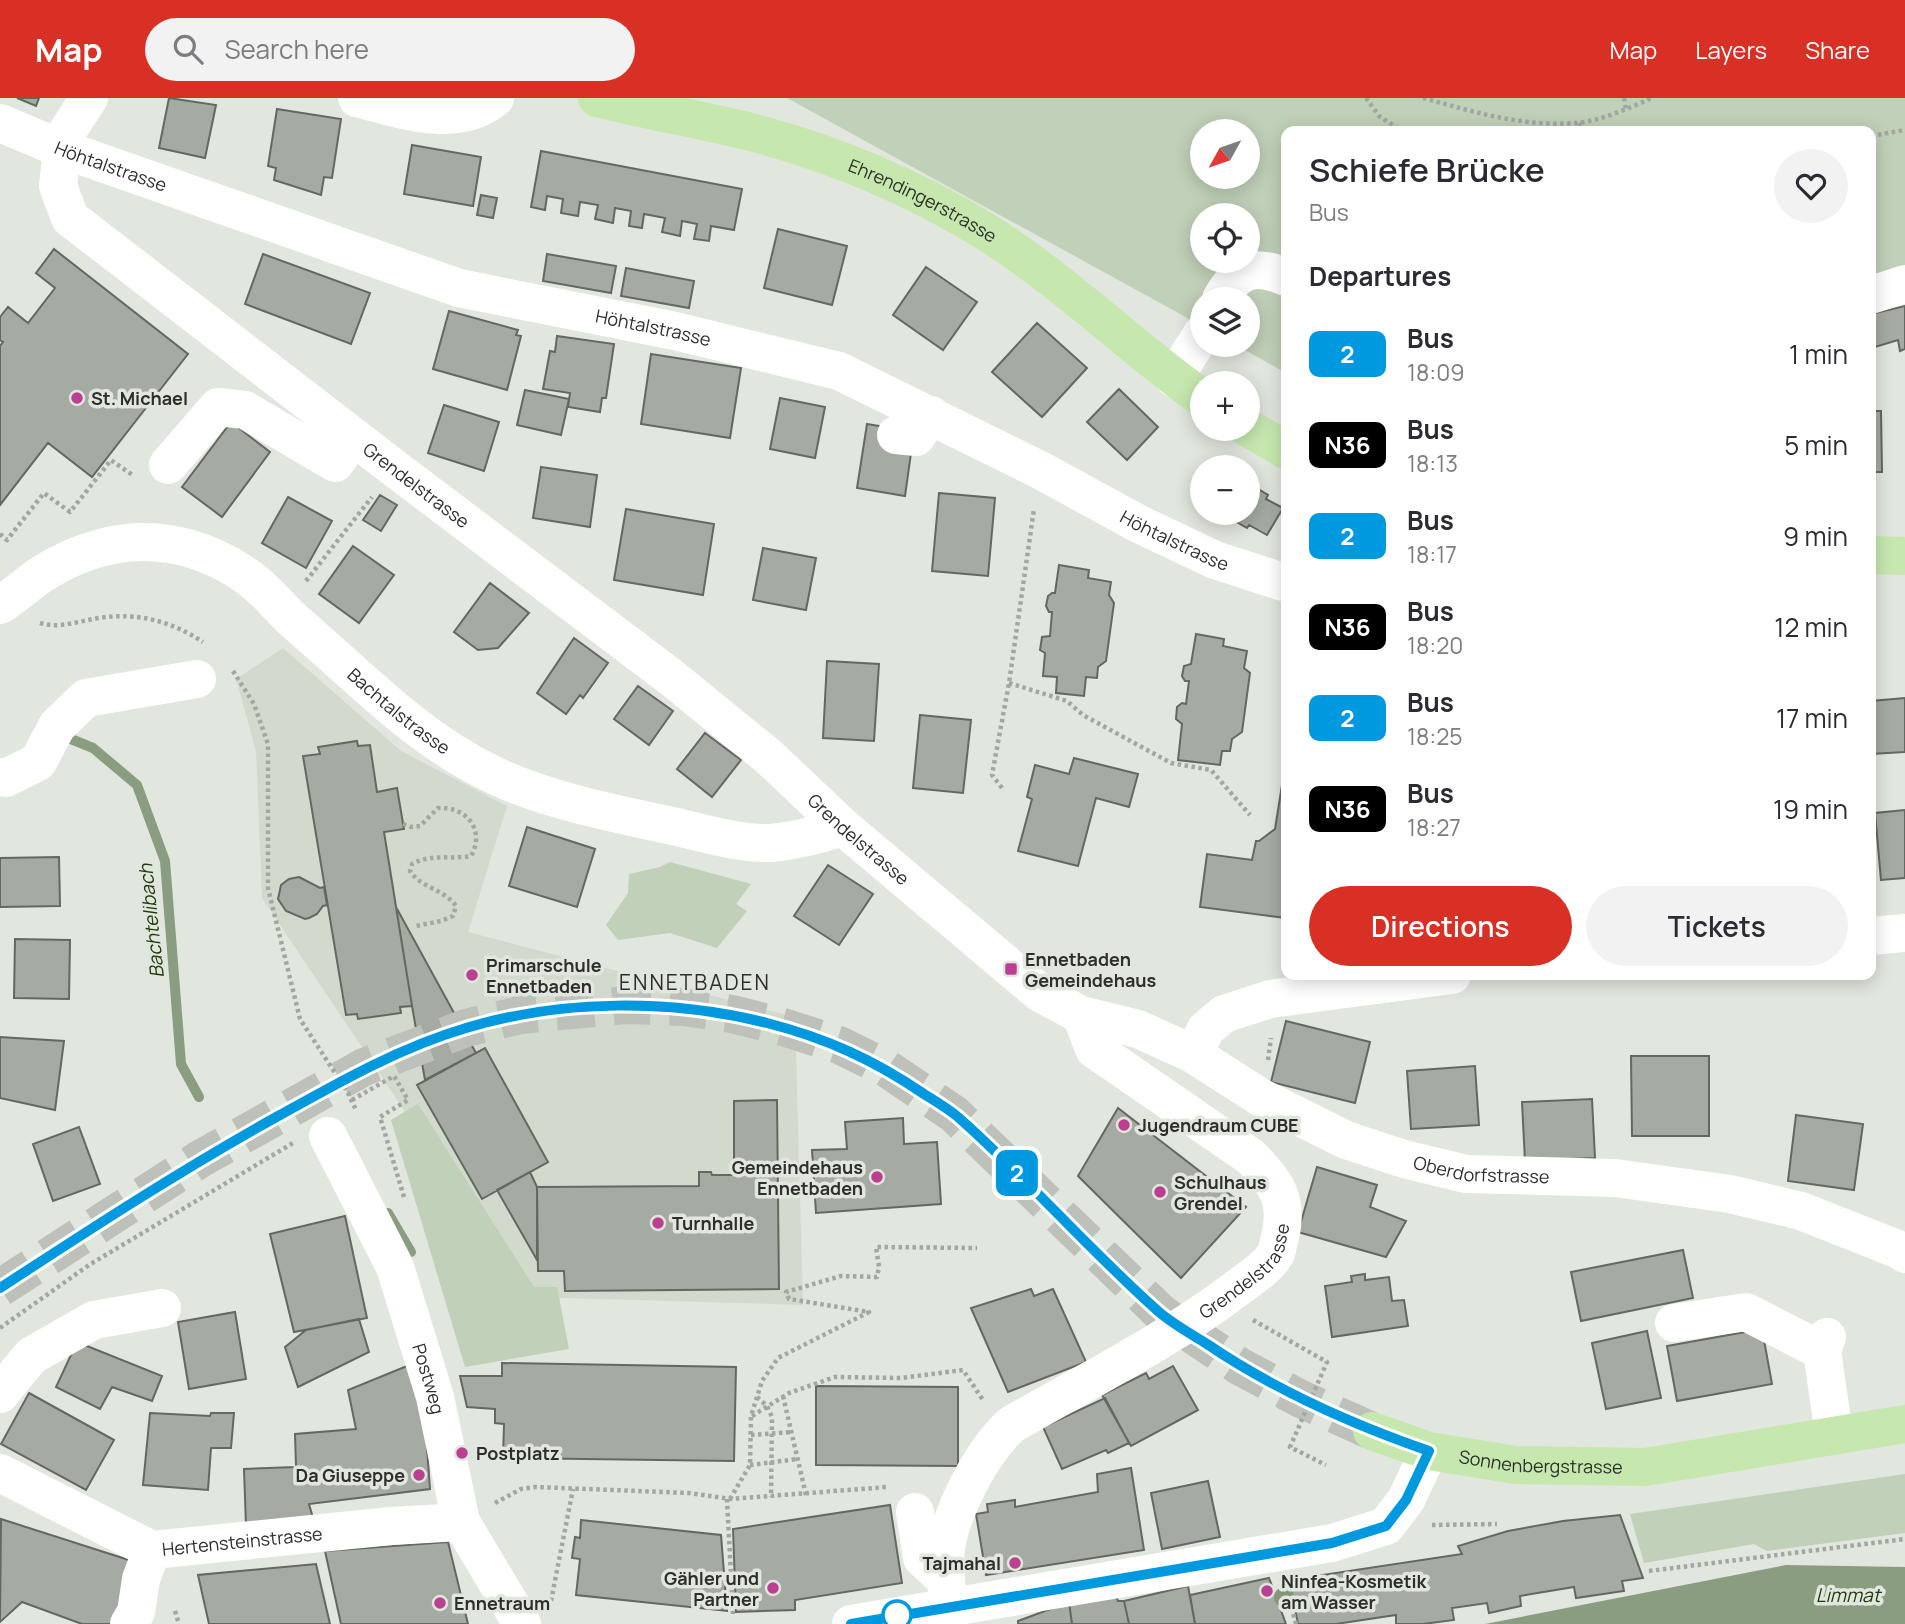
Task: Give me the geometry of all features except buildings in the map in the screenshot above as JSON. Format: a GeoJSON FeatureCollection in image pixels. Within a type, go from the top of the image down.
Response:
{"type":"FeatureCollection","features":[{"type":"Feature","properties":{"kind":"main road","name":"Ehrendingerstrasse"},"geometry":{"type":"LineString","coordinates":[[597,98],[744,130],[816,152],[905,187],[982,230],[1055,279],[1188,388]]}},
{"type":"Feature","properties":{"kind":"main road"},"geometry":{"type":"LineString","coordinates":[[1260,435],[1281,447]]}},
{"type":"Feature","properties":{"kind":"main road"},"geometry":{"type":"LineString","coordinates":[[1876,555],[1905,556]]}},
{"type":"Feature","properties":{"kind":"main road","name":"Sonnenbergstrasse"},"geometry":{"type":"LineString","coordinates":[[1371,1431],[1429,1451],[1516,1465],[1645,1467],[1905,1424]]}},
{"type":"Feature","properties":{"kind":"street","name":"Grendelstrasse"},"geometry":{"type":"LineString","coordinates":[[89,98],[67,132],[62,149],[58,186],[71,218],[394,468],[672,678],[769,757],[844,827],[1040,993],[1081,1015],[1094,1049],[1251,1157],[1272,1178],[1281,1197],[1282,1225],[1276,1253],[1256,1274],[1183,1327],[1020,1420],[1002,1433],[973,1478],[957,1513],[945,1556],[947,1593]]}},
{"type":"Feature","properties":{"kind":"street"},"geometry":{"type":"LineString","coordinates":[[357,98],[405,110],[448,115],[472,112],[495,98]]}},
{"type":"Feature","properties":{"kind":"street","name":"Höhtalstrasse"},"geometry":{"type":"LineString","coordinates":[[0,123],[62,149],[459,288],[675,331],[839,371],[1040,470],[1137,523],[1215,560],[1281,581]]}},
{"type":"Feature","properties":{"kind":"street"},"geometry":{"type":"LineString","coordinates":[[1230,287],[1236,278],[1252,269],[1269,270],[1281,275]]}},
{"type":"Feature","properties":{"kind":"street"},"geometry":{"type":"LineString","coordinates":[[1876,293],[1905,284]]}},
{"type":"Feature","properties":{"kind":"street"},"geometry":{"type":"LineString","coordinates":[[1188,388],[1196,357]]}},
{"type":"Feature","properties":{"kind":"street"},"geometry":{"type":"LineString","coordinates":[[154,473],[218,407],[245,410],[334,463],[354,437]]}},
{"type":"Feature","properties":{"kind":"street"},"geometry":{"type":"LineString","coordinates":[[896,436],[916,438],[931,415]]}},
{"type":"Feature","properties":{"kind":"street","name":"Bachtalstrasse"},"geometry":{"type":"LineString","coordinates":[[0,606],[40,575],[69,558],[101,547],[168,544],[201,552],[231,566],[259,586],[282,610],[382,699],[425,733],[499,778],[538,792],[729,839],[770,843],[811,837],[844,827]]}},
{"type":"Feature","properties":{"kind":"street"},"geometry":{"type":"LineString","coordinates":[[0,777],[6,778],[38,762],[57,726],[86,698],[212,663]]}},
{"type":"Feature","properties":{"kind":"street"},"geometry":{"type":"LineString","coordinates":[[1876,936],[1905,933]]}},
{"type":"Feature","properties":{"kind":"street"},"geometry":{"type":"LineString","coordinates":[[1193,1054],[1206,1029],[1224,1014],[1270,999],[1414,980]]}},
{"type":"Feature","properties":{"kind":"street","name":"Oberdorfstrasse"},"geometry":{"type":"LineString","coordinates":[[1081,1015],[1138,1029],[1193,1054],[1260,1097],[1346,1140],[1404,1159],[1466,1174],[1615,1178],[1730,1194],[1801,1211],[1905,1254]]}},
{"type":"Feature","properties":{"kind":"street","name":"Postweg"},"geometry":{"type":"LineString","coordinates":[[325,1130],[395,1267],[435,1397],[461,1522],[536,1617]]}},
{"type":"Feature","properties":{"kind":"street"},"geometry":{"type":"LineString","coordinates":[[0,1394],[31,1356],[94,1320],[162,1308]]}},
{"type":"Feature","properties":{"kind":"street"},"geometry":{"type":"LineString","coordinates":[[1674,1324],[1746,1312],[1825,1344],[1834,1435]]}},
{"type":"Feature","properties":{"kind":"street"},"geometry":{"type":"LineString","coordinates":[[851,1624],[947,1593],[1332,1543],[1386,1526],[1406,1500],[1429,1451]]}},
{"type":"Feature","properties":{"kind":"street","name":"Hertensteinstrasse"},"geometry":{"type":"LineString","coordinates":[[0,1473],[152,1550],[391,1526],[461,1522]]}},
{"type":"Feature","properties":{"kind":"street"},"geometry":{"type":"LineString","coordinates":[[904,1500],[922,1558],[947,1593]]}},
{"type":"Feature","properties":{"kind":"street"},"geometry":{"type":"LineString","coordinates":[[129,1624],[136,1612],[141,1580],[152,1550]]}},
{"type":"Feature","properties":{"kind":"path"},"geometry":{"type":"LineString","coordinates":[[1366,98],[1379,117],[1394,126]]}},
{"type":"Feature","properties":{"kind":"path"},"geometry":{"type":"LineString","coordinates":[[1423,98],[1494,118],[1538,123],[1578,123],[1652,98]]}},
{"type":"Feature","properties":{"kind":"path"},"geometry":{"type":"LineString","coordinates":[[1624,98],[1626,109]]}},
{"type":"Feature","properties":{"kind":"path"},"geometry":{"type":"LineString","coordinates":[[1578,123],[1581,126]]}},
{"type":"Feature","properties":{"kind":"path"},"geometry":{"type":"LineString","coordinates":[[1876,135],[1905,130]]}},
{"type":"Feature","properties":{"kind":"path"},"geometry":{"type":"LineString","coordinates":[[0,534],[7,540],[44,493],[70,512],[111,460],[154,473]]}},
{"type":"Feature","properties":{"kind":"path"},"geometry":{"type":"LineString","coordinates":[[304,584],[394,468]]}},
{"type":"Feature","properties":{"kind":"path"},"geometry":{"type":"LineString","coordinates":[[1002,788],[992,775],[1009,683],[1040,470]]}},
{"type":"Feature","properties":{"kind":"path"},"geometry":{"type":"LineString","coordinates":[[0,1328],[89,1265],[356,1110],[300,1019],[268,888],[268,744],[254,704],[212,663],[181,627],[142,617],[102,618],[53,627],[36,621]]}},
{"type":"Feature","properties":{"kind":"path"},"geometry":{"type":"LineString","coordinates":[[1009,683],[1067,701],[1083,715],[1171,763],[1211,770],[1250,814]]}},
{"type":"Feature","properties":{"kind":"path"},"geometry":{"type":"LineString","coordinates":[[403,824],[420,826],[438,808],[450,807],[461,811],[477,835],[477,846],[471,856],[458,859],[431,856],[412,864],[410,872],[414,878],[437,888],[456,906],[453,916],[416,926]]}},
{"type":"Feature","properties":{"kind":"path"},"geometry":{"type":"LineString","coordinates":[[352,1100],[394,1076],[408,1100],[380,1117],[405,1203]]}},
{"type":"Feature","properties":{"kind":"path"},"geometry":{"type":"LineString","coordinates":[[733,1614],[729,1499],[750,1465],[751,1416],[762,1381],[778,1359],[869,1312],[789,1299],[786,1292],[841,1276],[877,1277],[879,1267],[876,1247],[977,1248]]}},
{"type":"Feature","properties":{"kind":"path"},"geometry":{"type":"LineString","coordinates":[[1230,1294],[1244,1315],[1327,1362],[1290,1447],[1326,1465]]}},
{"type":"Feature","properties":{"kind":"path"},"geometry":{"type":"LineString","coordinates":[[751,1416],[783,1396],[835,1377],[901,1378],[963,1370],[993,1414],[1002,1433]]}},
{"type":"Feature","properties":{"kind":"path"},"geometry":{"type":"LineString","coordinates":[[783,1396],[806,1495]]}},
{"type":"Feature","properties":{"kind":"path"},"geometry":{"type":"LineString","coordinates":[[757,1397],[767,1406],[772,1417],[771,1497]]}},
{"type":"Feature","properties":{"kind":"path"},"geometry":{"type":"LineString","coordinates":[[751,1435],[792,1432]]}},
{"type":"Feature","properties":{"kind":"path"},"geometry":{"type":"LineString","coordinates":[[750,1465],[798,1459]]}},
{"type":"Feature","properties":{"kind":"path"},"geometry":{"type":"LineString","coordinates":[[536,1487],[689,1493],[729,1499],[806,1495],[904,1500]]}},
{"type":"Feature","properties":{"kind":"path"},"geometry":{"type":"LineString","coordinates":[[536,1617],[573,1489]]}},
{"type":"Feature","properties":{"kind":"path"},"geometry":{"type":"LineString","coordinates":[[1386,1526],[1497,1524]]}},
{"type":"Feature","properties":{"kind":"path"},"geometry":{"type":"LineString","coordinates":[[1649,1571],[1905,1539]]}},
{"type":"Feature","properties":{"kind":"path"},"geometry":{"type":"LineString","coordinates":[[1285,1585],[1296,1624]]}},
{"type":"Feature","properties":{"kind":"shaded area"},"geometry":{"type":"Polygon","coordinates":[[[787,98],[1905,98],[1905,271],[1876,283],[1876,126],[1281,126],[1281,370],[1257,357],[1260,357],[1260,287],[1190,287],[1190,319],[787,98]]]}},
{"type":"Feature","properties":{"kind":"shaded area","name":"Primarschule Ennetbaden"},"geometry":{"type":"Polygon","coordinates":[[[283,648],[401,751],[507,806],[468,932],[795,1017],[803,1305],[529,1297],[262,898],[256,751],[236,679],[283,648]]]}},
{"type":"Feature","properties":{"kind":"shaded area"},"geometry":{"type":"Polygon","coordinates":[[[670,862],[751,884],[736,904],[747,911],[717,948],[670,933],[618,940],[606,925],[628,893],[629,874],[670,862]]]}},
{"type":"Feature","properties":{"kind":"shaded area"},"geometry":{"type":"Polygon","coordinates":[[[418,1104],[534,1287],[557,1287],[569,1349],[465,1367],[391,1120],[418,1104]]]}},
{"type":"Feature","properties":{"kind":"shaded area"},"geometry":{"type":"Polygon","coordinates":[[[1905,1474],[1905,1533],[1767,1551],[1754,1544],[1644,1563],[1630,1514],[1905,1474]]]}},
{"type":"Feature","properties":{"kind":"water","name":"Limmat"},"geometry":{"type":"Polygon","coordinates":[[[1786,1565],[1905,1567],[1905,1624],[1485,1624],[1786,1565]]]}},
{"type":"Feature","properties":{"kind":"waterway","name":"Bachtelibach"},"geometry":{"type":"LineString","coordinates":[[66,737],[93,748],[137,785],[165,861],[181,1064],[199,1097]]}},
{"type":"Feature","properties":{"kind":"waterway","name":"Bachtelibach"},"geometry":{"type":"LineString","coordinates":[[388,1213],[411,1252]]}},
{"type":"Feature","properties":{"kind":"tunnel"},"geometry":{"type":"LineString","coordinates":[[0,1288],[200,1159],[364,1067],[466,1028],[520,1015],[627,1005],[683,1007],[732,1014],[783,1027],[839,1045],[886,1068],[954,1114],[1162,1314],[1239,1366],[1301,1399],[1372,1431]]}},
{"type":"Feature","properties":{"kind":"bus line","name":"2"},"geometry":{"type":"LineString","coordinates":[[0,1288],[200,1159],[364,1067],[466,1028],[520,1015],[627,1005],[683,1007],[732,1014],[783,1027],[839,1045],[886,1068],[954,1114],[1162,1314],[1238,1366],[1371,1431],[1429,1451],[1406,1500],[1386,1526],[1332,1543],[851,1624]]}},
{"type":"Feature","properties":{"kind":"place","name":"St. Michael"},"geometry":{"type":"Point","coordinates":[77,398]}},
{"type":"Feature","properties":{"kind":"place","name":"Ennetbaden Gemeindehaus"},"geometry":{"type":"Point","coordinates":[1011,969]}},
{"type":"Feature","properties":{"kind":"place","name":"Primarschule Ennetbaden"},"geometry":{"type":"Point","coordinates":[472,975]}},
{"type":"Feature","properties":{"kind":"place","name":"Jugendraum CUBE"},"geometry":{"type":"Point","coordinates":[1124,1125]}},
{"type":"Feature","properties":{"kind":"place","name":"Gemeindehaus Ennetbaden"},"geometry":{"type":"Point","coordinates":[877,1177]}},
{"type":"Feature","properties":{"kind":"place","name":"Schulhaus Grendel"},"geometry":{"type":"Point","coordinates":[1160,1192]}},
{"type":"Feature","properties":{"kind":"place","name":"Turnhalle"},"geometry":{"type":"Point","coordinates":[658,1223]}},
{"type":"Feature","properties":{"kind":"place","name":"Postplatz"},"geometry":{"type":"Point","coordinates":[462,1453]}},
{"type":"Feature","properties":{"kind":"place","name":"Da Giuseppe"},"geometry":{"type":"Point","coordinates":[419,1475]}},
{"type":"Feature","properties":{"kind":"place","name":"Tajmahal"},"geometry":{"type":"Point","coordinates":[1015,1563]}},
{"type":"Feature","properties":{"kind":"place","name":"Gähler und Partner"},"geometry":{"type":"Point","coordinates":[773,1588]}},
{"type":"Feature","properties":{"kind":"place","name":"Ninfea-Kosmetik am Wasser"},"geometry":{"type":"Point","coordinates":[1267,1591]}},
{"type":"Feature","properties":{"kind":"place","name":"Ennetraum"},"geometry":{"type":"Point","coordinates":[440,1603]}},
{"type":"Feature","properties":{"kind":"district","name":"ENNETBADEN"},"geometry":{"type":"Point","coordinates":[695,982]}}]}
